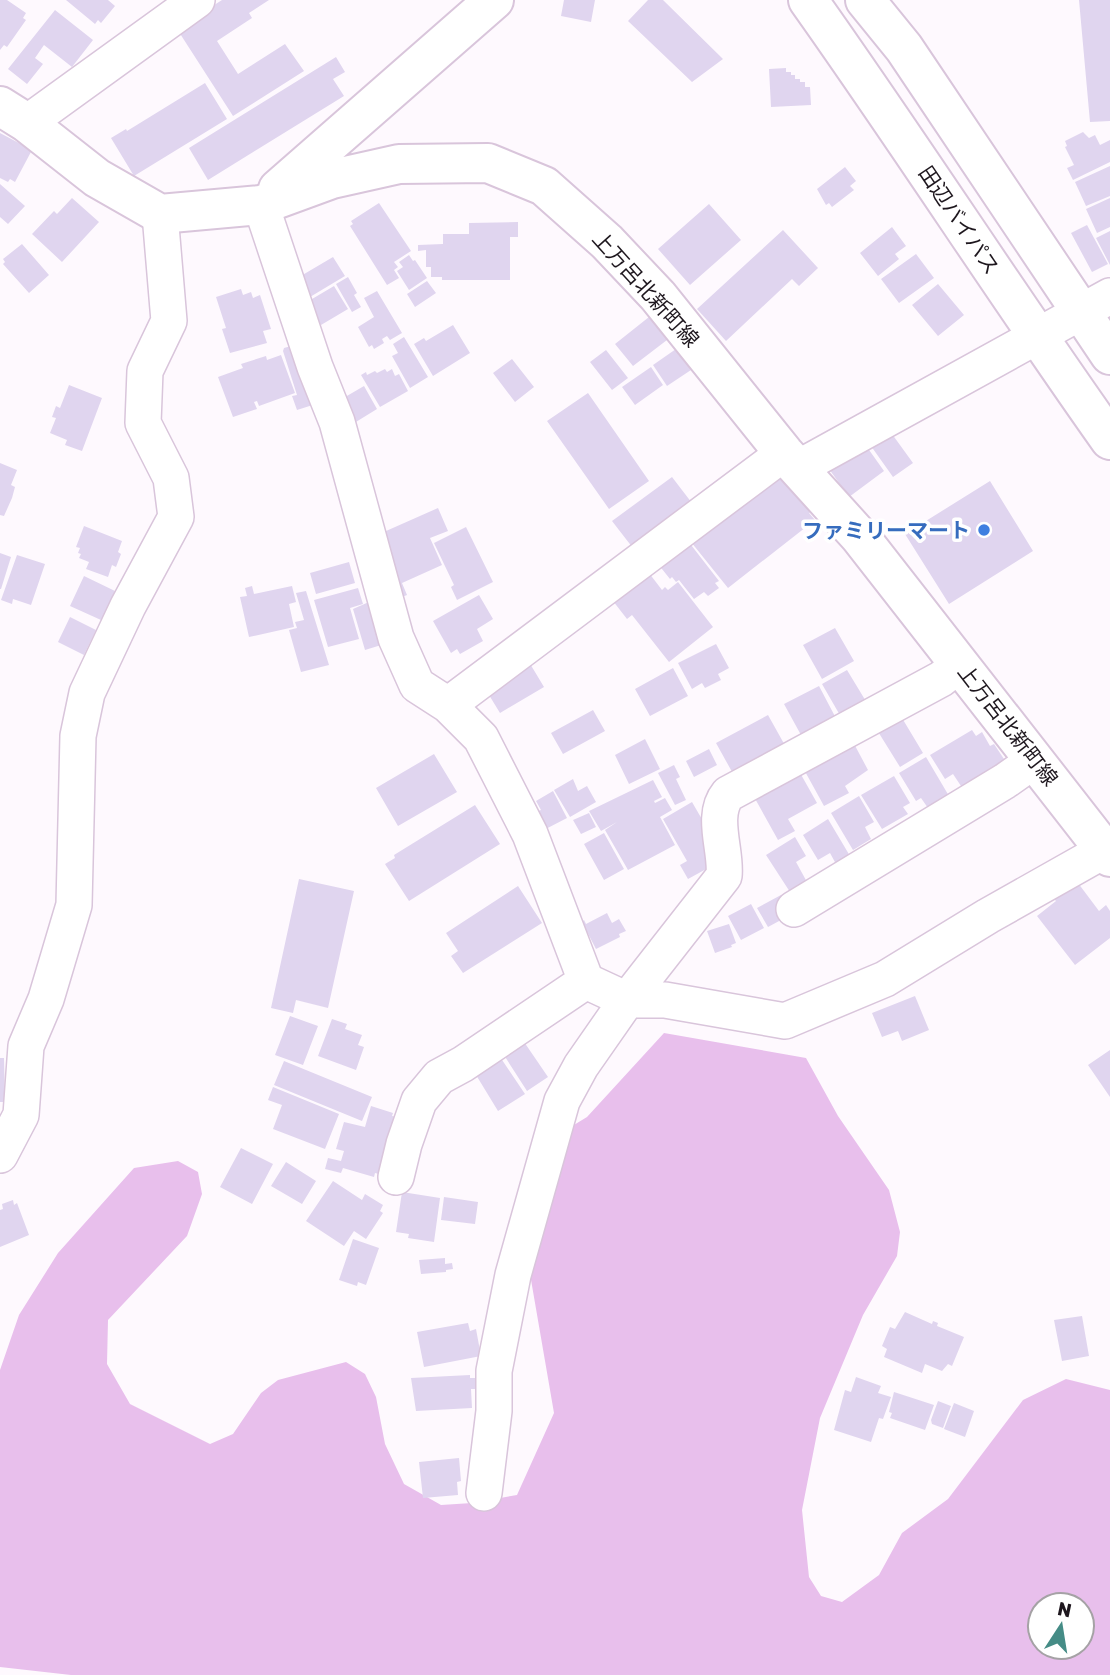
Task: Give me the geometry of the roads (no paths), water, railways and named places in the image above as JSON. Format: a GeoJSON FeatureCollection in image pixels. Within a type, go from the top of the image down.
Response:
{"type":"FeatureCollection","features":[{"type":"Feature","properties":{"kind":"main road"},"geometry":{"type":"LineString","coordinates":[[261,205],[494,0]]}},
{"type":"Feature","properties":{"kind":"main road","name":"田辺バイパス"},"geometry":{"type":"LineString","coordinates":[[808,0],[1110,440]]}},
{"type":"Feature","properties":{"kind":"main road"},"geometry":{"type":"LineString","coordinates":[[865,0],[1096,304],[1110,355]]}},
{"type":"Feature","properties":{"kind":"main road"},"geometry":{"type":"LineString","coordinates":[[14,114],[97,178],[160,214]]}},
{"type":"Feature","properties":{"kind":"main road","name":"上万呂北新町線"},"geometry":{"type":"LineString","coordinates":[[160,214],[261,205],[332,179],[399,164],[488,163],[544,186],[607,242],[658,296],[791,460],[860,537],[1107,854]]}},
{"type":"Feature","properties":{"kind":"street"},"geometry":{"type":"LineString","coordinates":[[14,114],[197,0]]}},
{"type":"Feature","properties":{"kind":"street"},"geometry":{"type":"LineString","coordinates":[[261,205],[315,367],[337,422],[396,638],[417,685],[448,705],[481,738],[530,834],[586,981],[627,1000],[665,1000],[785,1021],[885,979],[988,916],[1107,854]]}},
{"type":"Feature","properties":{"kind":"street"},"geometry":{"type":"LineString","coordinates":[[0,1155],[21,1115],[26,1046],[46,999],[75,905],[78,736],[87,693],[128,606],[176,517],[171,478],[142,423],[145,370],[169,321],[160,214]]}},
{"type":"Feature","properties":{"kind":"street"},"geometry":{"type":"LineString","coordinates":[[448,705],[791,460],[1096,304]]}},
{"type":"Feature","properties":{"kind":"street"},"geometry":{"type":"LineString","coordinates":[[484,1493],[494,1411],[494,1371],[511,1286],[562,1101],[581,1066],[627,1000],[724,876],[720,812],[723,800],[728,794],[930,685],[960,664]]}},
{"type":"Feature","properties":{"kind":"street"},"geometry":{"type":"LineString","coordinates":[[794,909],[1035,760]]}},
{"type":"Feature","properties":{"kind":"street"},"geometry":{"type":"LineString","coordinates":[[396,1177],[419,1101],[439,1077],[463,1064],[586,981]]}},
{"type":"Feature","properties":{"kind":"place","name":"ファミリーマート"},"geometry":{"type":"Point","coordinates":[984,530]}}]}
